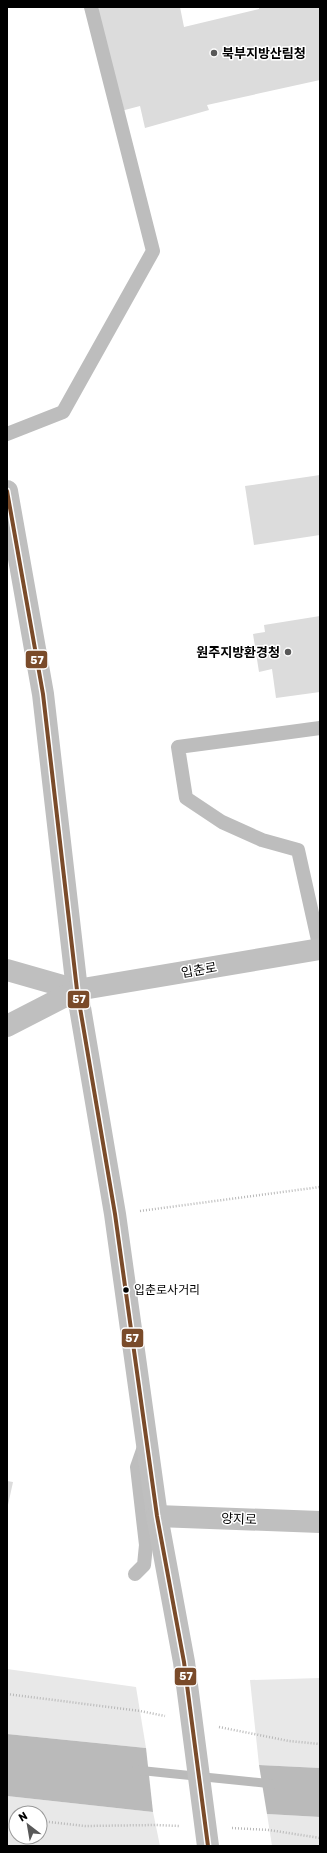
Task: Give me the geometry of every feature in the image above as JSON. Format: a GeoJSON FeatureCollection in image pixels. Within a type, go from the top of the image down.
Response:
{"type":"FeatureCollection","features":[{"type":"Feature","properties":{"kind":"street"},"geometry":{"type":"LineString","coordinates":[[7,491],[43,694],[78,990],[115,1214],[157,1516],[184,1662],[208,1846]]}},
{"type":"Feature","properties":{"kind":"street","name":"입춘로"},"geometry":{"type":"LineString","coordinates":[[7,1026],[78,990],[320,949]]}},
{"type":"Feature","properties":{"kind":"street","name":"입춘로"},"geometry":{"type":"LineString","coordinates":[[7,970],[78,990]]}},
{"type":"Feature","properties":{"kind":"street","name":"양지로"},"geometry":{"type":"LineString","coordinates":[[157,1516],[320,1522]]}},
{"type":"Feature","properties":{"kind":"lane"},"geometry":{"type":"LineString","coordinates":[[7,434],[63,412],[152,251],[91,7]]}},
{"type":"Feature","properties":{"kind":"lane"},"geometry":{"type":"LineString","coordinates":[[320,728],[178,747],[186,798],[222,822],[262,840],[298,850],[320,949]]}},
{"type":"Feature","properties":{"kind":"lane"},"geometry":{"type":"LineString","coordinates":[[147,1441],[137,1467],[146,1545],[144,1565],[135,1574],[166,1566]]}},
{"type":"Feature","properties":{"kind":"path"},"geometry":{"type":"LineString","coordinates":[[115,1214],[320,1187]]}},
{"type":"Feature","properties":{"kind":"shaded area"},"geometry":{"type":"Polygon","coordinates":[[[7,1669],[136,1687],[146,1748],[7,1734],[7,1669]]]}},
{"type":"Feature","properties":{"kind":"shaded area"},"geometry":{"type":"Polygon","coordinates":[[[320,1678],[320,1768],[259,1765],[250,1680],[320,1678]]]}},
{"type":"Feature","properties":{"kind":"shaded area"},"geometry":{"type":"Polygon","coordinates":[[[7,1734],[146,1748],[153,1812],[7,1796],[7,1734]]]}},
{"type":"Feature","properties":{"kind":"shaded area"},"geometry":{"type":"Polygon","coordinates":[[[259,1765],[320,1768],[320,1817],[267,1814],[259,1765]]]}},
{"type":"Feature","properties":{"kind":"shaded area"},"geometry":{"type":"Polygon","coordinates":[[[7,1796],[153,1812],[160,1846],[7,1846],[7,1796]]]}},
{"type":"Feature","properties":{"kind":"shaded area"},"geometry":{"type":"Polygon","coordinates":[[[267,1814],[320,1817],[320,1846],[272,1846],[267,1814]]]}},
{"type":"Feature","properties":{"kind":"building","name":"북부지방산림청"},"geometry":{"type":"Polygon","coordinates":[[[103,7],[180,7],[184,27],[259,9],[259,7],[320,7],[320,80],[207,105],[209,110],[145,128],[140,106],[121,111],[97,9],[103,7]]]}},
{"type":"Feature","properties":{"kind":"building"},"geometry":{"type":"Polygon","coordinates":[[[320,475],[320,535],[254,545],[245,486],[320,475]]]}},
{"type":"Feature","properties":{"kind":"building","name":"원주지방환경청"},"geometry":{"type":"Polygon","coordinates":[[[320,616],[320,692],[276,698],[272,669],[259,672],[253,634],[265,632],[264,625],[320,616]]]}},
{"type":"Feature","properties":{"kind":"building"},"geometry":{"type":"Polygon","coordinates":[[[7,1481],[13,1482],[8,1505],[7,1505],[7,1481]]]}},
{"type":"Feature","properties":{"kind":"waterway"},"geometry":{"type":"LineString","coordinates":[[136,1770],[273,1784]]}},
{"type":"Feature","properties":{"kind":"transit line","name":"57"},"geometry":{"type":"LineString","coordinates":[[7,491],[43,694],[77,990],[115,1214],[157,1516],[184,1662],[208,1846]]}},
{"type":"Feature","properties":{"kind":"place","name":"북부지방산림청"},"geometry":{"type":"Point","coordinates":[214,53]}},
{"type":"Feature","properties":{"kind":"place","name":"원주지방환경청"},"geometry":{"type":"Point","coordinates":[288,652]}},
{"type":"Feature","properties":{"kind":"place","name":"입춘로사거리"},"geometry":{"type":"Point","coordinates":[126,1290]}}]}
